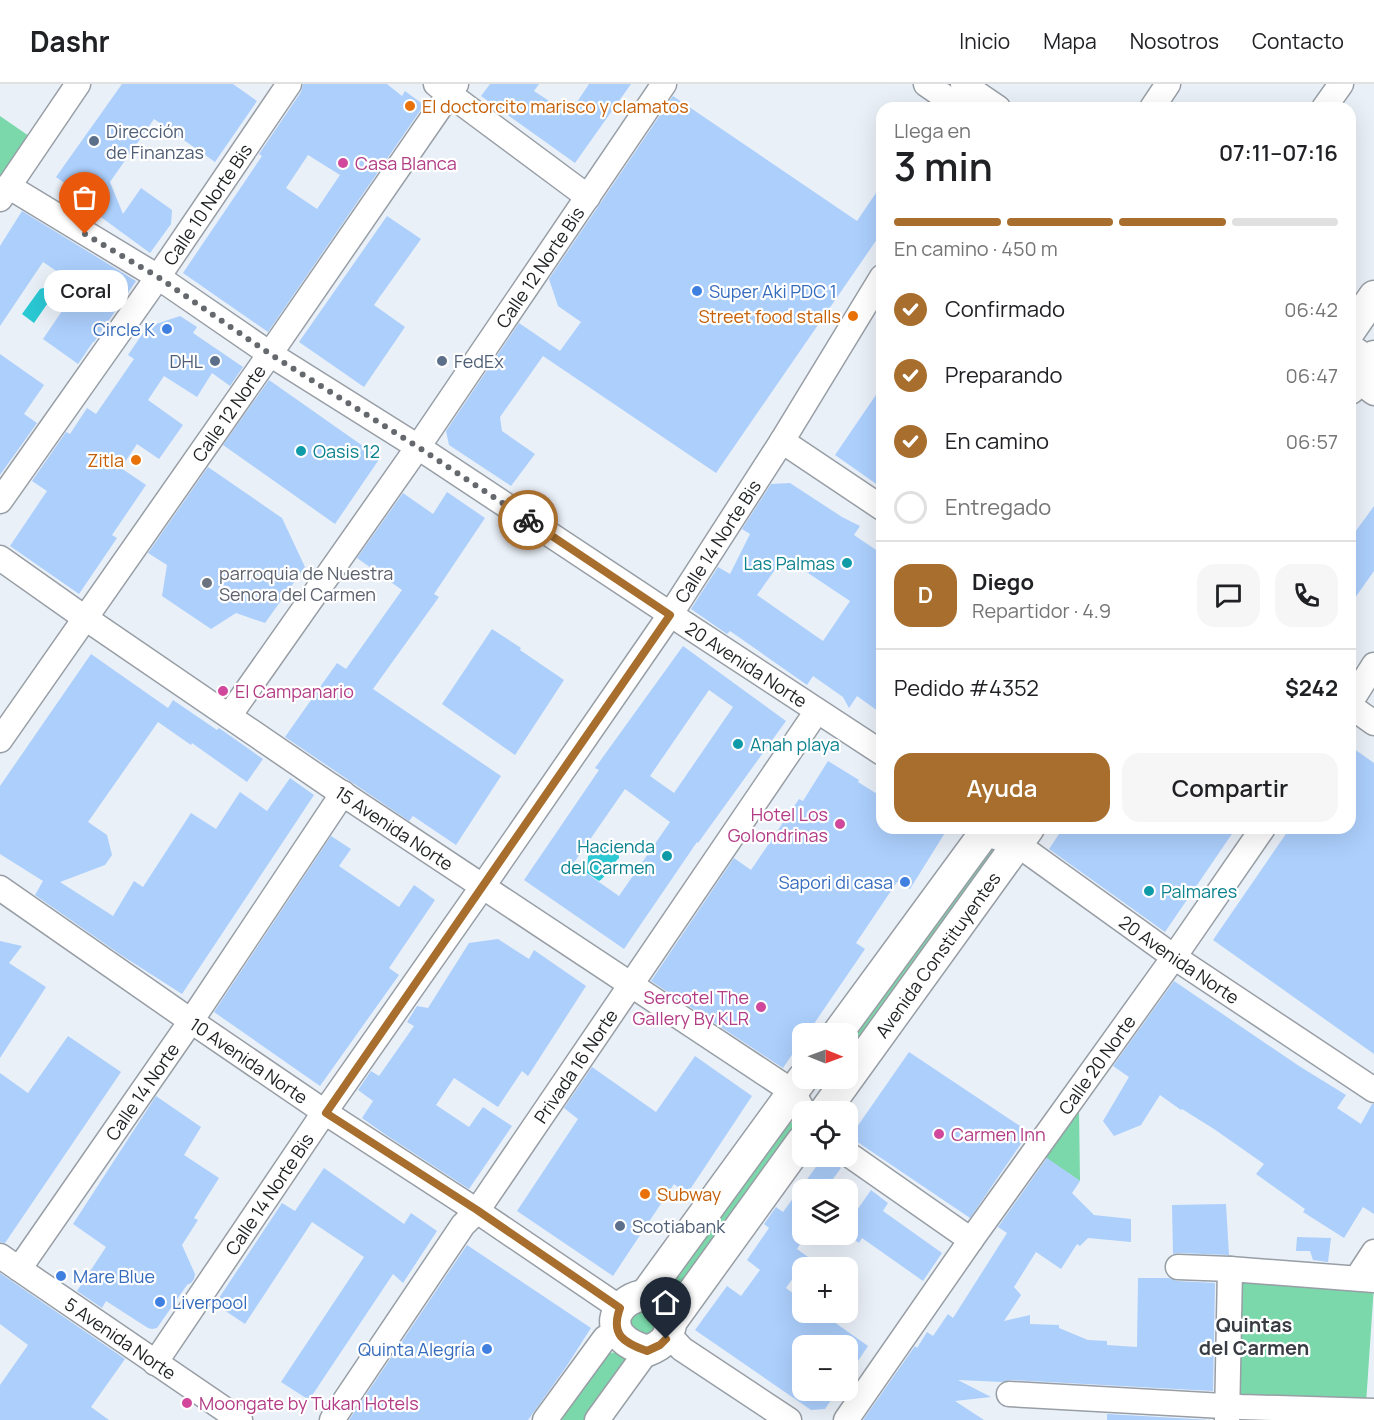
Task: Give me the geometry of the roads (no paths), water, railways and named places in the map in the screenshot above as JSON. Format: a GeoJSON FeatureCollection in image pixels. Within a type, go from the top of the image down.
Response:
{"type":"FeatureCollection","features":[{"type":"Feature","properties":{"kind":"main road"},"geometry":{"type":"LineString","coordinates":[[1356,322],[1374,296]]}},
{"type":"Feature","properties":{"kind":"main road","name":"Avenida Constituyentes"},"geometry":{"type":"LineString","coordinates":[[845,1023],[984,834]]}},
{"type":"Feature","properties":{"kind":"main road","name":"Avenida Constituyentes"},"geometry":{"type":"LineString","coordinates":[[832,1101],[1021,834]]}},
{"type":"Feature","properties":{"kind":"main road"},"geometry":{"type":"LineString","coordinates":[[792,1155],[658,1343],[636,1347],[624,1340],[618,1320],[626,1301],[645,1295],[800,1094]]}},
{"type":"Feature","properties":{"kind":"street"},"geometry":{"type":"LineString","coordinates":[[4,193],[78,84]]}},
{"type":"Feature","properties":{"kind":"street","name":"Calle 10 Norte Bis"},"geometry":{"type":"LineString","coordinates":[[0,501],[158,277],[289,84]]}},
{"type":"Feature","properties":{"kind":"street","name":"Calle 12 Norte Bis"},"geometry":{"type":"LineString","coordinates":[[229,716],[418,447],[664,84]]}},
{"type":"Feature","properties":{"kind":"street"},"geometry":{"type":"LineString","coordinates":[[926,84],[952,102]]}},
{"type":"Feature","properties":{"kind":"street"},"geometry":{"type":"LineString","coordinates":[[963,84],[994,100]]}},
{"type":"Feature","properties":{"kind":"street"},"geometry":{"type":"LineString","coordinates":[[1156,102],[1168,84]]}},
{"type":"Feature","properties":{"kind":"street"},"geometry":{"type":"LineString","coordinates":[[1328,102],[1341,84]]}},
{"type":"Feature","properties":{"kind":"street"},"geometry":{"type":"LineString","coordinates":[[447,87],[588,197]]}},
{"type":"Feature","properties":{"kind":"street","name":"Calle 12 Norte"},"geometry":{"type":"LineString","coordinates":[[0,740],[270,354],[447,87]]}},
{"type":"Feature","properties":{"kind":"street","name":"20 Avenida Norte"},"geometry":{"type":"LineString","coordinates":[[4,193],[158,277],[270,354],[418,447],[876,749]]}},
{"type":"Feature","properties":{"kind":"street","name":"Calle 14 Norte Bis"},"geometry":{"type":"LineString","coordinates":[[155,1363],[317,1123],[484,886],[670,615],[782,441],[876,286]]}},
{"type":"Feature","properties":{"kind":"street"},"geometry":{"type":"LineString","coordinates":[[782,441],[876,504]]}},
{"type":"Feature","properties":{"kind":"street","name":"15 Avenida Norte"},"geometry":{"type":"LineString","coordinates":[[0,558],[343,794],[800,1094]]}},
{"type":"Feature","properties":{"kind":"street"},"geometry":{"type":"LineString","coordinates":[[1356,695],[1374,665]]}},
{"type":"Feature","properties":{"kind":"street"},"geometry":{"type":"LineString","coordinates":[[1356,710],[1374,723]]}},
{"type":"Feature","properties":{"kind":"street","name":"Privada 16 Norte"},"geometry":{"type":"LineString","coordinates":[[332,1420],[463,1225],[477,1210],[817,711]]}},
{"type":"Feature","properties":{"kind":"street","name":"Calle 14 Norte"},"geometry":{"type":"LineString","coordinates":[[9,1263],[191,1021],[343,794]]}},
{"type":"Feature","properties":{"kind":"street","name":"20 Avenida Norte"},"geometry":{"type":"LineString","coordinates":[[1023,834],[1174,957],[1374,1090]]}},
{"type":"Feature","properties":{"kind":"street","name":"Calle 20 Norte"},"geometry":{"type":"LineString","coordinates":[[846,1420],[1259,834]]}},
{"type":"Feature","properties":{"kind":"street","name":"10 Avenida Norte"},"geometry":{"type":"LineString","coordinates":[[0,888],[326,1113],[477,1210],[618,1320]]}},
{"type":"Feature","properties":{"kind":"street"},"geometry":{"type":"LineString","coordinates":[[858,1161],[971,1240]]}},
{"type":"Feature","properties":{"kind":"street"},"geometry":{"type":"LineString","coordinates":[[1178,1267],[1366,1279],[1374,1252]]}},
{"type":"Feature","properties":{"kind":"street","name":"5 Avenida Norte"},"geometry":{"type":"LineString","coordinates":[[9,1263],[155,1363],[227,1417]]}},
{"type":"Feature","properties":{"kind":"street"},"geometry":{"type":"LineString","coordinates":[[1230,1269],[1234,1413]]}},
{"type":"Feature","properties":{"kind":"street"},"geometry":{"type":"LineString","coordinates":[[545,1420],[618,1320]]}},
{"type":"Feature","properties":{"kind":"street"},"geometry":{"type":"LineString","coordinates":[[597,1420],[658,1343],[682,1349],[789,1420]]}},
{"type":"Feature","properties":{"kind":"street"},"geometry":{"type":"LineString","coordinates":[[1009,1394],[1234,1413],[1373,1411]]}},
{"type":"Feature","properties":{"kind":"water"},"geometry":{"type":"Polygon","coordinates":[[[43,288],[51,293],[52,297],[34,323],[22,314],[43,288]]]}},
{"type":"Feature","properties":{"kind":"water"},"geometry":{"type":"Polygon","coordinates":[[[609,844],[617,848],[619,858],[599,881],[587,873],[588,856],[609,844]]]}},
{"type":"Feature","properties":{"kind":"place","name":"El doctorcito marisco y clamatos"},"geometry":{"type":"Point","coordinates":[410,106]}},
{"type":"Feature","properties":{"kind":"place","name":"Dirección de Finanzas"},"geometry":{"type":"Point","coordinates":[94,141]}},
{"type":"Feature","properties":{"kind":"place","name":"Casa Blanca"},"geometry":{"type":"Point","coordinates":[343,163]}},
{"type":"Feature","properties":{"kind":"place","name":"Coral"},"geometry":{"type":"Point","coordinates":[85,234]}},
{"type":"Feature","properties":{"kind":"place","name":"Super Aki PDC 1"},"geometry":{"type":"Point","coordinates":[697,291]}},
{"type":"Feature","properties":{"kind":"place","name":"Street food stalls"},"geometry":{"type":"Point","coordinates":[853,316]}},
{"type":"Feature","properties":{"kind":"place","name":"Circle K"},"geometry":{"type":"Point","coordinates":[167,329]}},
{"type":"Feature","properties":{"kind":"place","name":"DHL"},"geometry":{"type":"Point","coordinates":[215,361]}},
{"type":"Feature","properties":{"kind":"place","name":"FedEx"},"geometry":{"type":"Point","coordinates":[442,361]}},
{"type":"Feature","properties":{"kind":"place","name":"Oasis 12"},"geometry":{"type":"Point","coordinates":[301,451]}},
{"type":"Feature","properties":{"kind":"place","name":"Zitla"},"geometry":{"type":"Point","coordinates":[136,460]}},
{"type":"Feature","properties":{"kind":"place","name":"Las Palmas"},"geometry":{"type":"Point","coordinates":[847,563]}},
{"type":"Feature","properties":{"kind":"place","name":"parroquia de Nuestra Senora del Carmen"},"geometry":{"type":"Point","coordinates":[207,583]}},
{"type":"Feature","properties":{"kind":"place","name":"El Campanario"},"geometry":{"type":"Point","coordinates":[223,691]}},
{"type":"Feature","properties":{"kind":"place","name":"Anah playa"},"geometry":{"type":"Point","coordinates":[738,744]}},
{"type":"Feature","properties":{"kind":"place","name":"Hotel Los Golondrinas"},"geometry":{"type":"Point","coordinates":[840,824]}},
{"type":"Feature","properties":{"kind":"place","name":"Hacienda del Carmen"},"geometry":{"type":"Point","coordinates":[667,856]}},
{"type":"Feature","properties":{"kind":"place","name":"Sapori di casa"},"geometry":{"type":"Point","coordinates":[905,882]}},
{"type":"Feature","properties":{"kind":"place","name":"Palmares"},"geometry":{"type":"Point","coordinates":[1149,891]}},
{"type":"Feature","properties":{"kind":"place","name":"Sercotel The Gallery By KLR"},"geometry":{"type":"Point","coordinates":[761,1007]}},
{"type":"Feature","properties":{"kind":"place","name":"Carmen Inn"},"geometry":{"type":"Point","coordinates":[939,1134]}},
{"type":"Feature","properties":{"kind":"place","name":"Subway"},"geometry":{"type":"Point","coordinates":[645,1194]}},
{"type":"Feature","properties":{"kind":"place","name":"Scotiabank"},"geometry":{"type":"Point","coordinates":[620,1226]}},
{"type":"Feature","properties":{"kind":"place","name":"Mare Blue"},"geometry":{"type":"Point","coordinates":[61,1276]}},
{"type":"Feature","properties":{"kind":"place","name":"Liverpool"},"geometry":{"type":"Point","coordinates":[160,1302]}},
{"type":"Feature","properties":{"kind":"place","name":"Quinta Alegría"},"geometry":{"type":"Point","coordinates":[487,1349]}},
{"type":"Feature","properties":{"kind":"place","name":"Moongate by Tukan Hotels"},"geometry":{"type":"Point","coordinates":[187,1403]}},
{"type":"Feature","properties":{"kind":"district","name":"Quintas del Carmen"},"geometry":{"type":"Point","coordinates":[1254,1336]}}]}
